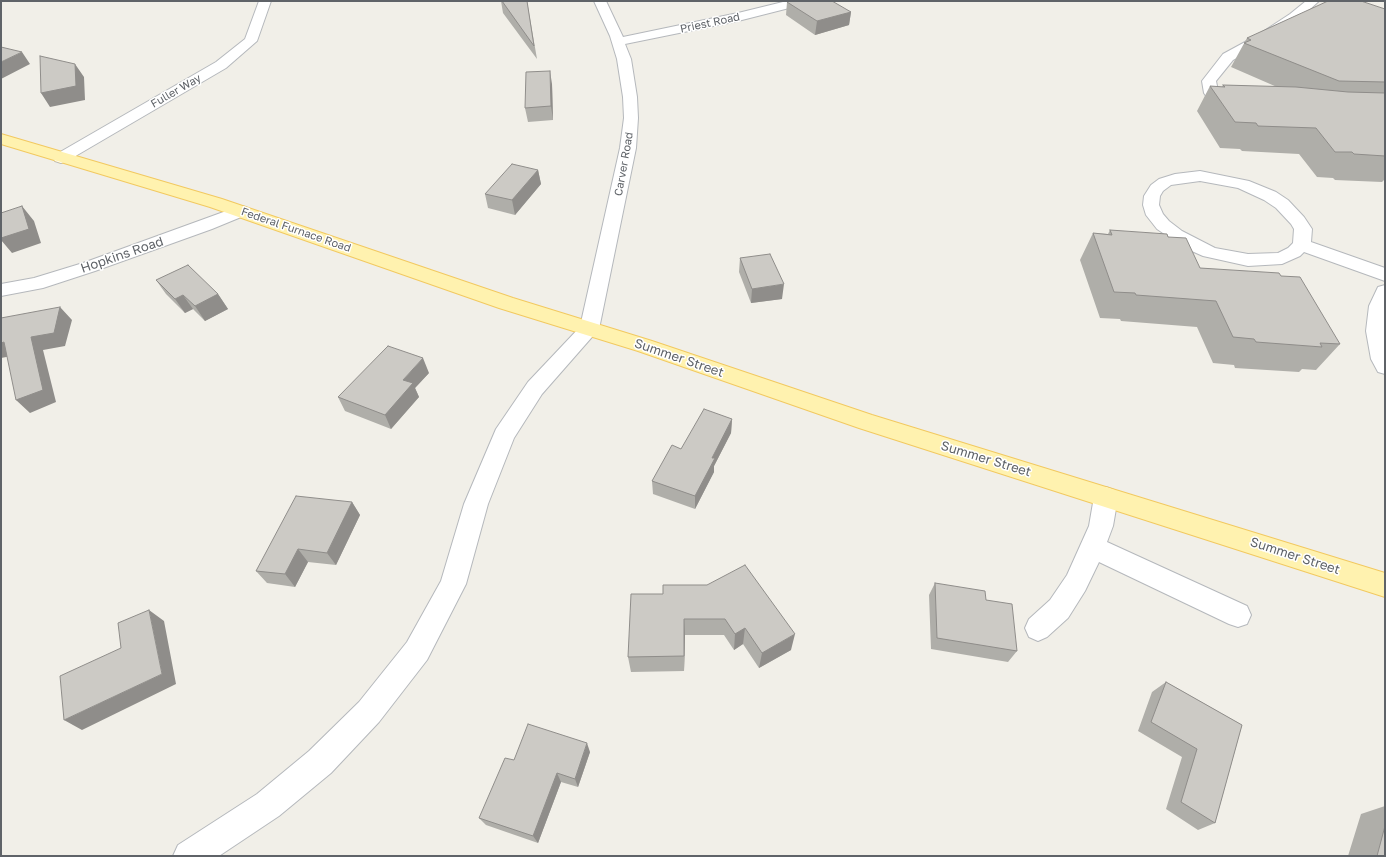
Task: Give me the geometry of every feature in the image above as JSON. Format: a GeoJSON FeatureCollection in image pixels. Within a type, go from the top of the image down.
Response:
{"type":"FeatureCollection","features":[{"type":"Feature","properties":{"kind":"main road","name":"Federal Furnace Road"},"geometry":{"type":"LineString","coordinates":[[1,139],[240,211],[506,303],[589,329]]}},
{"type":"Feature","properties":{"kind":"main road","name":"Summer Street"},"geometry":{"type":"LineString","coordinates":[[589,329],[867,422],[1385,585]]}},
{"type":"Feature","properties":{"kind":"street","name":"Fuller Way"},"geometry":{"type":"LineString","coordinates":[[61,158],[221,65],[251,41],[265,1]]}},
{"type":"Feature","properties":{"kind":"street","name":"Carver Road"},"geometry":{"type":"LineString","coordinates":[[589,329],[628,148],[631,118],[627,78],[618,42],[600,1]]}},
{"type":"Feature","properties":{"kind":"street","name":"Priest Road"},"geometry":{"type":"LineString","coordinates":[[618,42],[738,17],[801,1]]}},
{"type":"Feature","properties":{"kind":"street"},"geometry":{"type":"LineString","coordinates":[[1247,104],[1232,102],[1211,93],[1209,81],[1228,57],[1263,38],[1294,17],[1313,1]]}},
{"type":"Feature","properties":{"kind":"street"},"geometry":{"type":"LineString","coordinates":[[1187,177],[1214,178],[1243,184],[1270,196],[1291,212],[1303,229],[1301,245],[1294,252],[1282,258],[1266,260],[1248,260],[1209,252],[1191,244],[1163,225],[1151,205],[1152,196],[1157,188],[1165,182],[1187,177]]}},
{"type":"Feature","properties":{"kind":"street","name":"Hopkins Road"},"geometry":{"type":"LineString","coordinates":[[1,290],[36,284],[89,267],[191,231],[240,211]]}},
{"type":"Feature","properties":{"kind":"street"},"geometry":{"type":"LineString","coordinates":[[1301,245],[1385,275]]}},
{"type":"Feature","properties":{"kind":"street"},"geometry":{"type":"LineString","coordinates":[[1385,291],[1379,306],[1376,331],[1381,359],[1385,367]]}},
{"type":"Feature","properties":{"kind":"street"},"geometry":{"type":"LineString","coordinates":[[189,856],[198,852],[268,805],[320,762],[369,712],[418,652],[453,584],[476,504],[504,435],[535,388],[589,329]]}},
{"type":"Feature","properties":{"kind":"street"},"geometry":{"type":"LineString","coordinates":[[1038,628],[1058,609],[1076,583],[1101,526],[1106,497]]}},
{"type":"Feature","properties":{"kind":"street"},"geometry":{"type":"LineString","coordinates":[[1093,547],[1238,615]]}},
{"type":"Feature","properties":{"kind":"building"},"geometry":{"type":"Polygon","coordinates":[[[502,1],[527,1],[534,46],[502,1]]]}},
{"type":"Feature","properties":{"kind":"building"},"geometry":{"type":"Polygon","coordinates":[[[832,1],[851,12],[817,21],[787,2],[832,1]]]}},
{"type":"Feature","properties":{"kind":"building"},"geometry":{"type":"Polygon","coordinates":[[[1328,1],[1361,1],[1385,9],[1385,82],[1339,81],[1244,43],[1251,40],[1247,38],[1328,1]]]}},
{"type":"Feature","properties":{"kind":"building"},"geometry":{"type":"Polygon","coordinates":[[[1,47],[22,52],[1,62],[1,47]]]}},
{"type":"Feature","properties":{"kind":"building"},"geometry":{"type":"Polygon","coordinates":[[[40,56],[75,64],[76,86],[41,93],[40,56]]]}},
{"type":"Feature","properties":{"kind":"building"},"geometry":{"type":"Polygon","coordinates":[[[550,71],[551,106],[525,108],[526,72],[550,71]]]}},
{"type":"Feature","properties":{"kind":"building"},"geometry":{"type":"Polygon","coordinates":[[[1223,85],[1296,87],[1348,92],[1385,93],[1385,156],[1354,154],[1352,152],[1335,152],[1316,128],[1258,126],[1256,123],[1235,122],[1210,86],[1225,87],[1223,85]]]}},
{"type":"Feature","properties":{"kind":"building"},"geometry":{"type":"Polygon","coordinates":[[[512,164],[538,170],[512,200],[485,194],[512,164]]]}},
{"type":"Feature","properties":{"kind":"building"},"geometry":{"type":"Polygon","coordinates":[[[22,206],[29,229],[1,238],[1,213],[22,206]]]}},
{"type":"Feature","properties":{"kind":"building"},"geometry":{"type":"Polygon","coordinates":[[[1110,230],[1167,234],[1168,237],[1186,238],[1200,268],[1279,273],[1281,276],[1300,277],[1340,344],[1320,343],[1322,347],[1256,342],[1254,339],[1233,337],[1216,301],[1114,292],[1093,233],[1112,235],[1110,230]]]}},
{"type":"Feature","properties":{"kind":"building"},"geometry":{"type":"Polygon","coordinates":[[[770,254],[784,284],[752,289],[740,258],[770,254]]]}},
{"type":"Feature","properties":{"kind":"building"},"geometry":{"type":"Polygon","coordinates":[[[188,265],[218,294],[195,306],[183,295],[175,299],[156,280],[188,265]]]}},
{"type":"Feature","properties":{"kind":"building"},"geometry":{"type":"Polygon","coordinates":[[[60,307],[54,333],[31,337],[43,390],[16,400],[4,342],[1,343],[1,318],[60,307]]]}},
{"type":"Feature","properties":{"kind":"building"},"geometry":{"type":"Polygon","coordinates":[[[388,346],[423,358],[403,380],[413,383],[385,415],[338,397],[388,346]]]}},
{"type":"Feature","properties":{"kind":"building"},"geometry":{"type":"Polygon","coordinates":[[[704,409],[732,419],[712,458],[715,458],[695,496],[652,481],[672,445],[681,449],[704,409]]]}},
{"type":"Feature","properties":{"kind":"building"},"geometry":{"type":"Polygon","coordinates":[[[296,496],[352,502],[327,553],[298,549],[285,574],[256,571],[296,496]]]}},
{"type":"Feature","properties":{"kind":"building"},"geometry":{"type":"Polygon","coordinates":[[[745,565],[795,634],[762,653],[745,628],[735,634],[725,619],[684,619],[684,656],[628,657],[631,594],[663,594],[663,585],[707,585],[745,565]]]}},
{"type":"Feature","properties":{"kind":"building"},"geometry":{"type":"Polygon","coordinates":[[[935,583],[985,591],[986,600],[1012,604],[1017,651],[937,638],[935,583]]]}},
{"type":"Feature","properties":{"kind":"building"},"geometry":{"type":"Polygon","coordinates":[[[149,610],[162,674],[64,720],[60,676],[121,648],[118,623],[149,610]]]}},
{"type":"Feature","properties":{"kind":"building"},"geometry":{"type":"Polygon","coordinates":[[[1166,682],[1242,725],[1215,823],[1181,802],[1197,749],[1151,722],[1166,682]]]}},
{"type":"Feature","properties":{"kind":"building"},"geometry":{"type":"Polygon","coordinates":[[[528,724],[587,743],[575,779],[557,773],[533,836],[479,818],[505,758],[514,760],[528,724]]]}},
{"type":"Feature","properties":{"kind":"building"},"geometry":{"type":"Polygon","coordinates":[[[1385,826],[1385,856],[1377,856],[1385,826]]]}}]}
